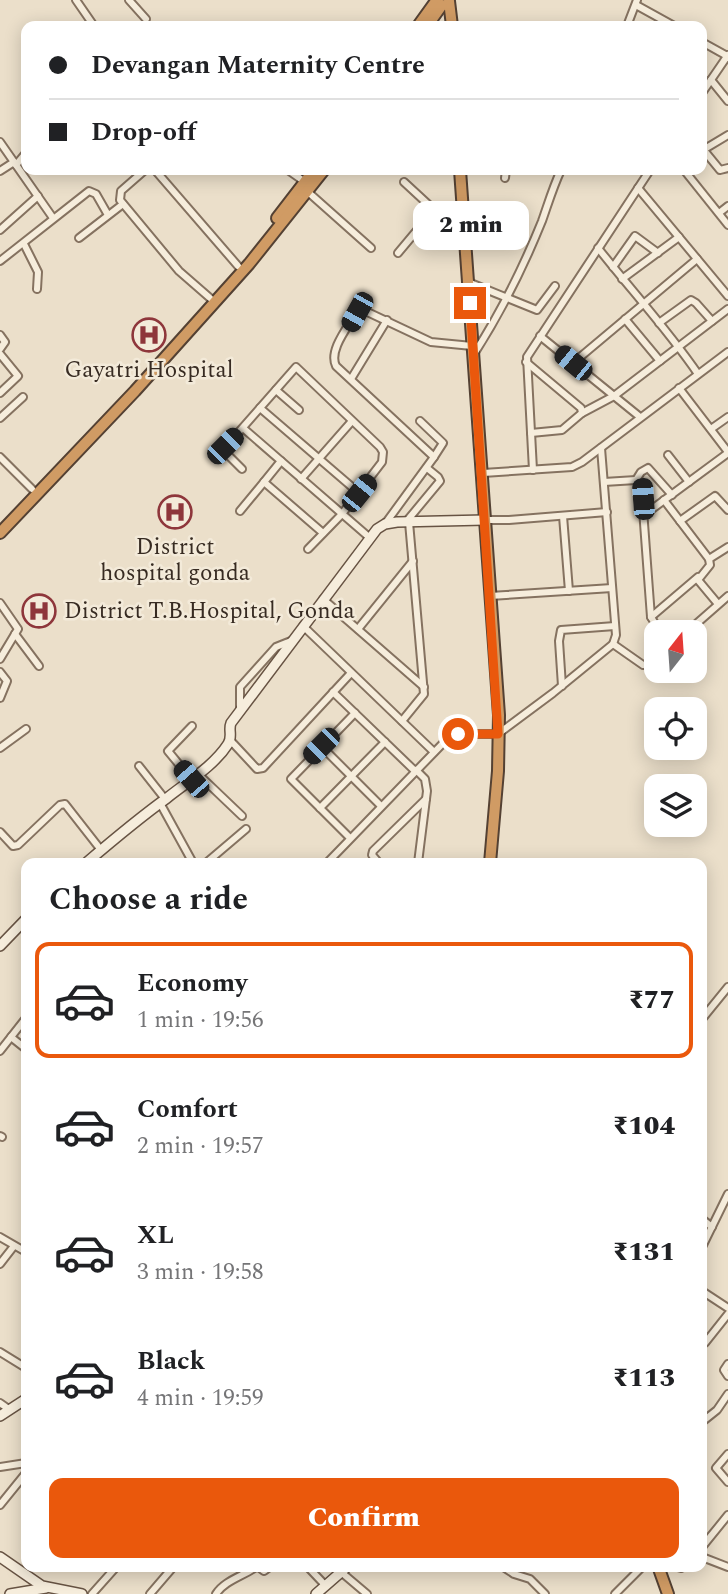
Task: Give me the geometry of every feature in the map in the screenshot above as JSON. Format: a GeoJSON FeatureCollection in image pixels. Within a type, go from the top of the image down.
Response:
{"type":"FeatureCollection","features":[{"type":"Feature","properties":{"kind":"highway"},"geometry":{"type":"LineString","coordinates":[[443,2],[451,21]]}},
{"type":"Feature","properties":{"kind":"highway"},"geometry":{"type":"LineString","coordinates":[[423,21],[443,2]]}},
{"type":"Feature","properties":{"kind":"highway"},"geometry":{"type":"LineString","coordinates":[[430,21],[443,2]]}},
{"type":"Feature","properties":{"kind":"highway"},"geometry":{"type":"LineString","coordinates":[[0,533],[135,391],[249,264],[306,187],[312,175]]}},
{"type":"Feature","properties":{"kind":"highway"},"geometry":{"type":"LineString","coordinates":[[0,523],[126,394],[319,175]]}},
{"type":"Feature","properties":{"kind":"highway"},"geometry":{"type":"LineString","coordinates":[[460,175],[498,734],[498,771],[490,858]]}},
{"type":"Feature","properties":{"kind":"highway"},"geometry":{"type":"LineString","coordinates":[[660,1572],[668,1594]]}},
{"type":"Feature","properties":{"kind":"street"},"geometry":{"type":"LineString","coordinates":[[76,0],[91,21]]}},
{"type":"Feature","properties":{"kind":"street"},"geometry":{"type":"LineString","coordinates":[[129,0],[146,19]]}},
{"type":"Feature","properties":{"kind":"street"},"geometry":{"type":"LineString","coordinates":[[629,21],[637,3],[666,21]]}},
{"type":"Feature","properties":{"kind":"street"},"geometry":{"type":"LineString","coordinates":[[707,44],[728,55],[707,86]]}},
{"type":"Feature","properties":{"kind":"street"},"geometry":{"type":"LineString","coordinates":[[711,80],[728,101]]}},
{"type":"Feature","properties":{"kind":"street"},"geometry":{"type":"LineString","coordinates":[[707,147],[728,135]]}},
{"type":"Feature","properties":{"kind":"street"},"geometry":{"type":"LineString","coordinates":[[0,142],[21,172]]}},
{"type":"Feature","properties":{"kind":"street"},"geometry":{"type":"LineString","coordinates":[[707,154],[720,170],[728,168]]}},
{"type":"Feature","properties":{"kind":"street"},"geometry":{"type":"LineString","coordinates":[[0,171],[21,158]]}},
{"type":"Feature","properties":{"kind":"street"},"geometry":{"type":"LineString","coordinates":[[23,175],[53,218]]}},
{"type":"Feature","properties":{"kind":"street"},"geometry":{"type":"LineString","coordinates":[[139,175],[121,191],[119,197],[123,204],[179,271],[211,298]]}},
{"type":"Feature","properties":{"kind":"street"},"geometry":{"type":"LineString","coordinates":[[159,175],[238,266]]}},
{"type":"Feature","properties":{"kind":"street"},"geometry":{"type":"LineString","coordinates":[[293,175],[371,248]]}},
{"type":"Feature","properties":{"kind":"street"},"geometry":{"type":"LineString","coordinates":[[435,457],[336,366],[333,357],[357,312],[364,309],[431,342],[473,351],[508,296],[543,219],[559,175]]}},
{"type":"Feature","properties":{"kind":"street"},"geometry":{"type":"LineString","coordinates":[[533,470],[526,362],[529,353],[647,175]]}},
{"type":"Feature","properties":{"kind":"street"},"geometry":{"type":"LineString","coordinates":[[688,175],[728,225]]}},
{"type":"Feature","properties":{"kind":"street"},"geometry":{"type":"LineString","coordinates":[[404,182],[449,222],[464,229]]}},
{"type":"Feature","properties":{"kind":"street"},"geometry":{"type":"LineString","coordinates":[[638,188],[728,295]]}},
{"type":"Feature","properties":{"kind":"street"},"geometry":{"type":"LineString","coordinates":[[0,261],[92,190],[108,215]]}},
{"type":"Feature","properties":{"kind":"street"},"geometry":{"type":"LineString","coordinates":[[0,230],[38,196]]}},
{"type":"Feature","properties":{"kind":"street"},"geometry":{"type":"LineString","coordinates":[[79,239],[123,204]]}},
{"type":"Feature","properties":{"kind":"street"},"geometry":{"type":"LineString","coordinates":[[719,213],[728,206]]}},
{"type":"Feature","properties":{"kind":"street"},"geometry":{"type":"LineString","coordinates":[[398,253],[434,209]]}},
{"type":"Feature","properties":{"kind":"street"},"geometry":{"type":"LineString","coordinates":[[613,267],[635,236],[657,253]]}},
{"type":"Feature","properties":{"kind":"street"},"geometry":{"type":"LineString","coordinates":[[622,279],[679,237]]}},
{"type":"Feature","properties":{"kind":"street"},"geometry":{"type":"LineString","coordinates":[[24,244],[38,272],[37,289]]}},
{"type":"Feature","properties":{"kind":"street"},"geometry":{"type":"LineString","coordinates":[[598,248],[642,305],[680,347],[698,374]]}},
{"type":"Feature","properties":{"kind":"street"},"geometry":{"type":"LineString","coordinates":[[573,363],[697,258]]}},
{"type":"Feature","properties":{"kind":"street"},"geometry":{"type":"LineString","coordinates":[[468,282],[537,310],[555,286]]}},
{"type":"Feature","properties":{"kind":"street"},"geometry":{"type":"LineString","coordinates":[[659,323],[691,300],[712,321]]}},
{"type":"Feature","properties":{"kind":"street"},"geometry":{"type":"LineString","coordinates":[[531,433],[562,430],[582,413],[614,396],[728,309]]}},
{"type":"Feature","properties":{"kind":"street"},"geometry":{"type":"LineString","coordinates":[[625,319],[660,362]]}},
{"type":"Feature","properties":{"kind":"street"},"geometry":{"type":"LineString","coordinates":[[351,379],[387,320]]}},
{"type":"Feature","properties":{"kind":"street"},"geometry":{"type":"LineString","coordinates":[[0,335],[5,342],[0,349]]}},
{"type":"Feature","properties":{"kind":"street"},"geometry":{"type":"LineString","coordinates":[[540,336],[640,417]]}},
{"type":"Feature","properties":{"kind":"street"},"geometry":{"type":"LineString","coordinates":[[0,354],[18,376],[0,393]]}},
{"type":"Feature","properties":{"kind":"street"},"geometry":{"type":"LineString","coordinates":[[482,473],[572,467],[725,354],[728,365]]}},
{"type":"Feature","properties":{"kind":"street"},"geometry":{"type":"LineString","coordinates":[[526,362],[581,408],[582,413]]}},
{"type":"Feature","properties":{"kind":"street"},"geometry":{"type":"LineString","coordinates":[[242,469],[223,450],[296,367],[383,452],[382,462],[359,493],[308,549]]}},
{"type":"Feature","properties":{"kind":"street"},"geometry":{"type":"LineString","coordinates":[[644,515],[728,453],[679,388]]}},
{"type":"Feature","properties":{"kind":"street"},"geometry":{"type":"LineString","coordinates":[[276,390],[299,410]]}},
{"type":"Feature","properties":{"kind":"street"},"geometry":{"type":"LineString","coordinates":[[0,418],[23,397]]}},
{"type":"Feature","properties":{"kind":"street"},"geometry":{"type":"LineString","coordinates":[[260,408],[359,493]]}},
{"type":"Feature","properties":{"kind":"street"},"geometry":{"type":"LineString","coordinates":[[711,429],[728,417]]}},
{"type":"Feature","properties":{"kind":"street"},"geometry":{"type":"LineString","coordinates":[[301,479],[352,421]]}},
{"type":"Feature","properties":{"kind":"street"},"geometry":{"type":"LineString","coordinates":[[351,673],[260,769],[230,740],[229,727],[323,598],[377,529],[385,524],[435,457],[443,443],[420,421]]}},
{"type":"Feature","properties":{"kind":"street"},"geometry":{"type":"LineString","coordinates":[[243,428],[370,538]]}},
{"type":"Feature","properties":{"kind":"street"},"geometry":{"type":"LineString","coordinates":[[332,858],[450,736],[498,734],[613,644],[615,626],[601,448]]}},
{"type":"Feature","properties":{"kind":"street"},"geometry":{"type":"LineString","coordinates":[[668,455],[689,482]]}},
{"type":"Feature","properties":{"kind":"street"},"geometry":{"type":"LineString","coordinates":[[0,457],[33,489]]}},
{"type":"Feature","properties":{"kind":"street"},"geometry":{"type":"LineString","coordinates":[[240,511],[281,461]]}},
{"type":"Feature","properties":{"kind":"street"},"geometry":{"type":"LineString","coordinates":[[402,721],[423,698],[408,522],[440,481],[427,468]]}},
{"type":"Feature","properties":{"kind":"street"},"geometry":{"type":"LineString","coordinates":[[636,480],[643,470],[649,468],[672,495]]}},
{"type":"Feature","properties":{"kind":"street"},"geometry":{"type":"LineString","coordinates":[[604,482],[636,480],[641,483],[653,620]]}},
{"type":"Feature","properties":{"kind":"street"},"geometry":{"type":"LineString","coordinates":[[264,482],[323,533]]}},
{"type":"Feature","properties":{"kind":"street"},"geometry":{"type":"LineString","coordinates":[[680,521],[715,496],[728,510]]}},
{"type":"Feature","properties":{"kind":"street"},"geometry":{"type":"LineString","coordinates":[[651,617],[709,565],[709,559],[664,500]]}},
{"type":"Feature","properties":{"kind":"street"},"geometry":{"type":"LineString","coordinates":[[385,524],[607,512]]}},
{"type":"Feature","properties":{"kind":"street"},"geometry":{"type":"LineString","coordinates":[[563,516],[569,592]]}},
{"type":"Feature","properties":{"kind":"street"},"geometry":{"type":"LineString","coordinates":[[709,559],[728,547]]}},
{"type":"Feature","properties":{"kind":"street"},"geometry":{"type":"LineString","coordinates":[[358,629],[413,561]]}},
{"type":"Feature","properties":{"kind":"street"},"geometry":{"type":"LineString","coordinates":[[698,577],[699,583],[718,604]]}},
{"type":"Feature","properties":{"kind":"street"},"geometry":{"type":"LineString","coordinates":[[490,596],[612,588]]}},
{"type":"Feature","properties":{"kind":"street"},"geometry":{"type":"LineString","coordinates":[[700,620],[728,596]]}},
{"type":"Feature","properties":{"kind":"street"},"geometry":{"type":"LineString","coordinates":[[323,598],[424,687]]}},
{"type":"Feature","properties":{"kind":"street"},"geometry":{"type":"LineString","coordinates":[[0,603],[16,627],[15,634],[0,659]]}},
{"type":"Feature","properties":{"kind":"street"},"geometry":{"type":"LineString","coordinates":[[303,626],[433,752]]}},
{"type":"Feature","properties":{"kind":"street"},"geometry":{"type":"LineString","coordinates":[[562,686],[559,641],[561,630],[615,626]]}},
{"type":"Feature","properties":{"kind":"street"},"geometry":{"type":"LineString","coordinates":[[15,634],[39,666]]}},
{"type":"Feature","properties":{"kind":"street"},"geometry":{"type":"LineString","coordinates":[[240,712],[240,687],[276,647],[292,641]]}},
{"type":"Feature","properties":{"kind":"street"},"geometry":{"type":"LineString","coordinates":[[613,644],[644,665]]}},
{"type":"Feature","properties":{"kind":"street"},"geometry":{"type":"LineString","coordinates":[[0,672],[7,681],[0,698]]}},
{"type":"Feature","properties":{"kind":"street"},"geometry":{"type":"LineString","coordinates":[[333,692],[427,783],[419,858]]}},
{"type":"Feature","properties":{"kind":"street"},"geometry":{"type":"LineString","coordinates":[[350,838],[291,779],[355,713]]}},
{"type":"Feature","properties":{"kind":"street"},"geometry":{"type":"LineString","coordinates":[[192,726],[168,751],[242,816]]}},
{"type":"Feature","properties":{"kind":"street"},"geometry":{"type":"LineString","coordinates":[[0,748],[26,729]]}},
{"type":"Feature","properties":{"kind":"street"},"geometry":{"type":"LineString","coordinates":[[92,858],[213,761],[230,740]]}},
{"type":"Feature","properties":{"kind":"street"},"geometry":{"type":"LineString","coordinates":[[320,808],[385,742]]}},
{"type":"Feature","properties":{"kind":"street"},"geometry":{"type":"LineString","coordinates":[[321,746],[381,806]]}},
{"type":"Feature","properties":{"kind":"street"},"geometry":{"type":"LineString","coordinates":[[139,766],[163,801],[191,858]]}},
{"type":"Feature","properties":{"kind":"street"},"geometry":{"type":"LineString","coordinates":[[375,858],[373,851],[427,799]]}},
{"type":"Feature","properties":{"kind":"street"},"geometry":{"type":"LineString","coordinates":[[0,832],[13,846],[18,845],[60,805],[65,804],[102,850]]}},
{"type":"Feature","properties":{"kind":"street"},"geometry":{"type":"LineString","coordinates":[[211,858],[246,829]]}},
{"type":"Feature","properties":{"kind":"street"},"geometry":{"type":"LineString","coordinates":[[0,946],[21,924]]}},
{"type":"Feature","properties":{"kind":"street"},"geometry":{"type":"LineString","coordinates":[[707,1013],[728,987]]}},
{"type":"Feature","properties":{"kind":"street"},"geometry":{"type":"LineString","coordinates":[[0,1051],[21,1024]]}},
{"type":"Feature","properties":{"kind":"street"},"geometry":{"type":"LineString","coordinates":[[11,1037],[21,1045]]}},
{"type":"Feature","properties":{"kind":"street"},"geometry":{"type":"LineString","coordinates":[[707,1237],[728,1194]]}},
{"type":"Feature","properties":{"kind":"street"},"geometry":{"type":"LineString","coordinates":[[707,1223],[712,1227]]}},
{"type":"Feature","properties":{"kind":"street"},"geometry":{"type":"LineString","coordinates":[[0,1237],[21,1250]]}},
{"type":"Feature","properties":{"kind":"street"},"geometry":{"type":"LineString","coordinates":[[0,1264],[14,1246]]}},
{"type":"Feature","properties":{"kind":"street"},"geometry":{"type":"LineString","coordinates":[[707,1294],[728,1308]]}},
{"type":"Feature","properties":{"kind":"street"},"geometry":{"type":"LineString","coordinates":[[707,1340],[728,1314]]}},
{"type":"Feature","properties":{"kind":"street"},"geometry":{"type":"LineString","coordinates":[[0,1352],[21,1365]]}},
{"type":"Feature","properties":{"kind":"street"},"geometry":{"type":"LineString","coordinates":[[728,1364],[724,1370],[728,1376]]}},
{"type":"Feature","properties":{"kind":"street"},"geometry":{"type":"LineString","coordinates":[[707,1418],[717,1410],[728,1394]]}},
{"type":"Feature","properties":{"kind":"street"},"geometry":{"type":"LineString","coordinates":[[0,1416],[21,1402]]}},
{"type":"Feature","properties":{"kind":"street"},"geometry":{"type":"LineString","coordinates":[[0,1403],[10,1409]]}},
{"type":"Feature","properties":{"kind":"street"},"geometry":{"type":"LineString","coordinates":[[728,1454],[716,1468],[728,1482]]}},
{"type":"Feature","properties":{"kind":"street"},"geometry":{"type":"LineString","coordinates":[[0,1467],[21,1464]]}},
{"type":"Feature","properties":{"kind":"street"},"geometry":{"type":"LineString","coordinates":[[0,1505],[21,1481]]}},
{"type":"Feature","properties":{"kind":"street"},"geometry":{"type":"LineString","coordinates":[[707,1541],[728,1515]]}},
{"type":"Feature","properties":{"kind":"street"},"geometry":{"type":"LineString","coordinates":[[0,1557],[34,1582],[82,1594]]}},
{"type":"Feature","properties":{"kind":"street"},"geometry":{"type":"LineString","coordinates":[[707,1559],[728,1567]]}},
{"type":"Feature","properties":{"kind":"street"},"geometry":{"type":"LineString","coordinates":[[92,1594],[112,1572]]}},
{"type":"Feature","properties":{"kind":"street"},"geometry":{"type":"LineString","coordinates":[[150,1594],[169,1572]]}},
{"type":"Feature","properties":{"kind":"street"},"geometry":{"type":"LineString","coordinates":[[216,1594],[225,1584],[249,1572]]}},
{"type":"Feature","properties":{"kind":"street"},"geometry":{"type":"LineString","coordinates":[[313,1572],[322,1581]]}},
{"type":"Feature","properties":{"kind":"street"},"geometry":{"type":"LineString","coordinates":[[316,1594],[322,1581],[337,1572]]}},
{"type":"Feature","properties":{"kind":"street"},"geometry":{"type":"LineString","coordinates":[[347,1572],[368,1594]]}},
{"type":"Feature","properties":{"kind":"street"},"geometry":{"type":"LineString","coordinates":[[511,1572],[530,1579],[545,1594]]}},
{"type":"Feature","properties":{"kind":"street"},"geometry":{"type":"LineString","coordinates":[[615,1594],[637,1572]]}},
{"type":"Feature","properties":{"kind":"street"},"geometry":{"type":"LineString","coordinates":[[10,1594],[50,1587]]}},
{"type":"Feature","properties":{"kind":"place","name":"Gayatri Hospital"},"geometry":{"type":"Point","coordinates":[149,335]}},
{"type":"Feature","properties":{"kind":"place","name":"District hospital gonda"},"geometry":{"type":"Point","coordinates":[175,512]}},
{"type":"Feature","properties":{"kind":"place","name":"District T.B.Hospital, Gonda"},"geometry":{"type":"Point","coordinates":[39,611]}},
{"type":"Feature","properties":{"kind":"route"},"geometry":{"type":"LineString","coordinates":[[458,734],[498,734],[499,715],[470,303]]}}]}
